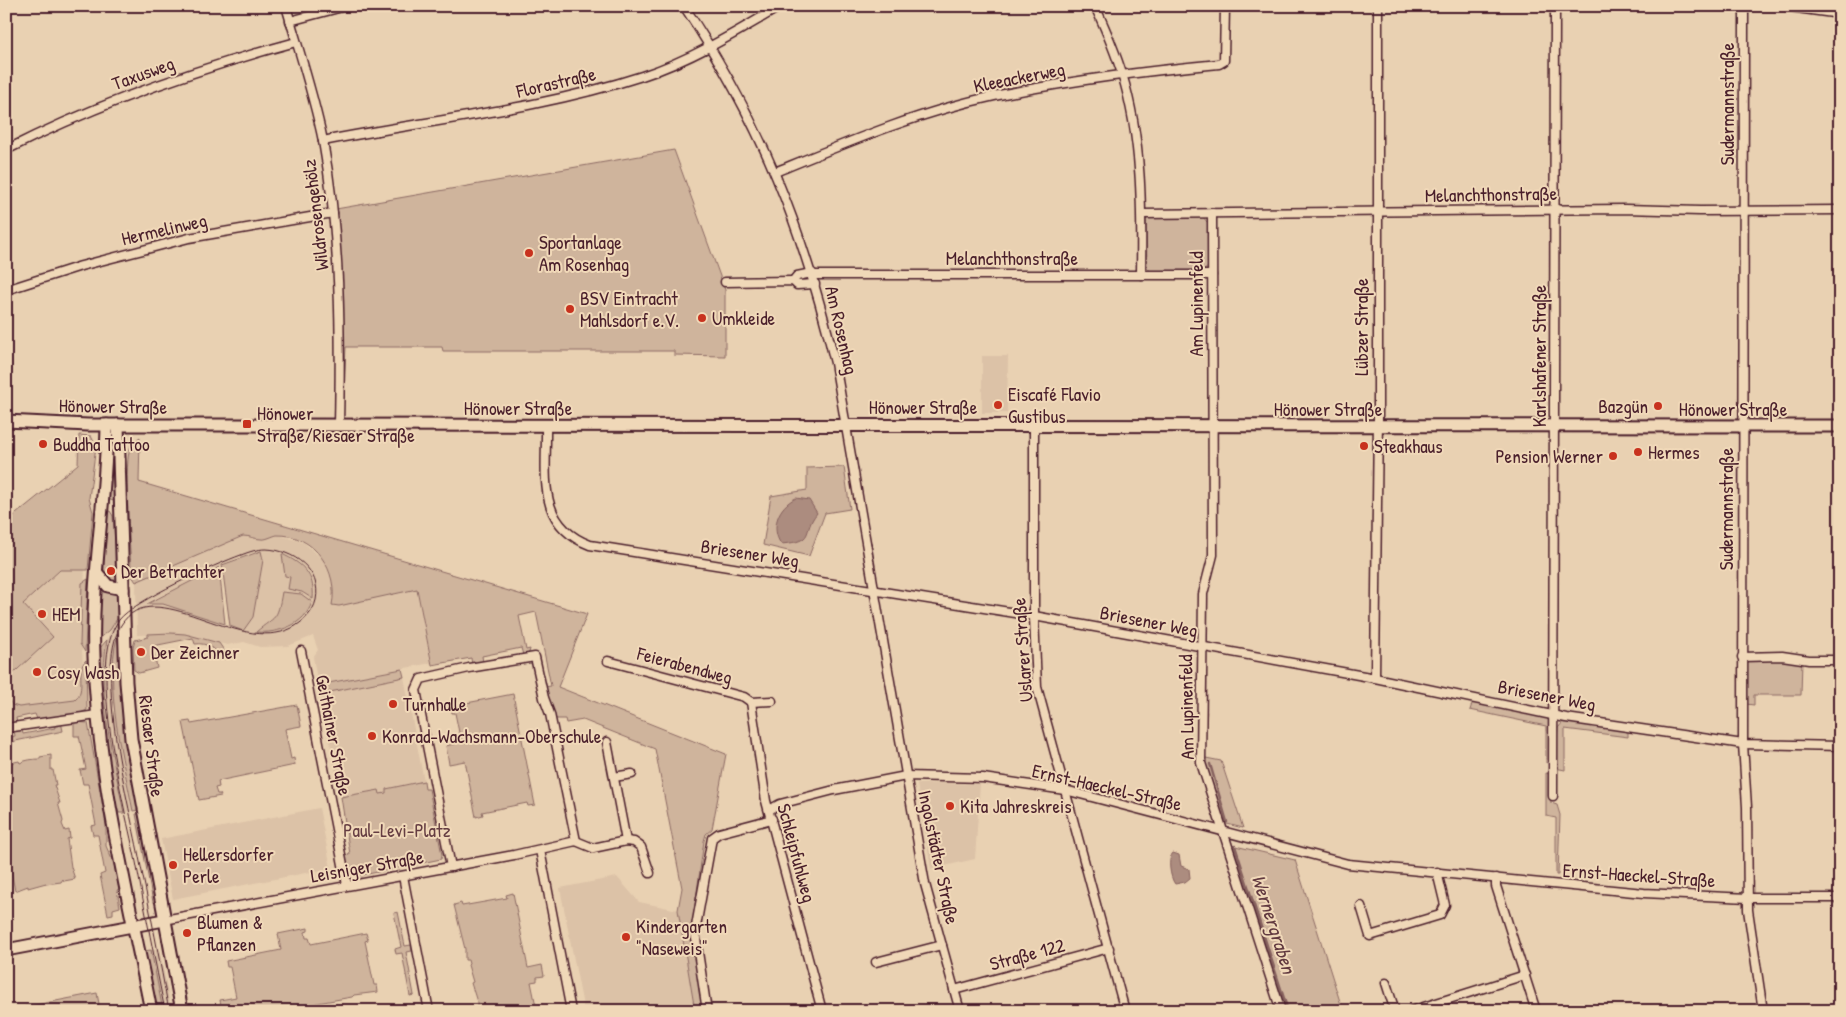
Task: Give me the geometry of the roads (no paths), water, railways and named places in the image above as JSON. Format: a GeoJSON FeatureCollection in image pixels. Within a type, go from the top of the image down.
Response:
{"type":"FeatureCollection","features":[{"type":"Feature","properties":{"kind":"main road","name":"Hönower Straße"},"geometry":{"type":"LineString","coordinates":[[6,421],[113,425],[1840,426]]}},
{"type":"Feature","properties":{"kind":"main road"},"geometry":{"type":"LineString","coordinates":[[113,425],[101,511],[96,573],[94,655],[97,715],[107,787],[151,1011]]}},
{"type":"Feature","properties":{"kind":"main road","name":"Riesaer Straße"},"geometry":{"type":"LineString","coordinates":[[113,425],[120,512],[126,682],[131,739],[182,1011]]}},
{"type":"Feature","properties":{"kind":"main road"},"geometry":{"type":"LineString","coordinates":[[101,511],[108,504],[117,507],[120,512]]}},
{"type":"Feature","properties":{"kind":"main road"},"geometry":{"type":"LineString","coordinates":[[96,573],[108,586],[123,589]]}},
{"type":"Feature","properties":{"kind":"main road"},"geometry":{"type":"LineString","coordinates":[[6,950],[164,920]]}},
{"type":"Feature","properties":{"kind":"street","name":"Wildrosengehölz"},"geometry":{"type":"LineString","coordinates":[[286,6],[323,141],[333,213],[339,288],[339,425]]}},
{"type":"Feature","properties":{"kind":"street"},"geometry":{"type":"LineString","coordinates":[[290,21],[346,6]]}},
{"type":"Feature","properties":{"kind":"street","name":"Am Rosenhag"},"geometry":{"type":"LineString","coordinates":[[684,6],[710,46],[751,119],[796,223],[815,284],[835,363],[906,776]]}},
{"type":"Feature","properties":{"kind":"street","name":"Florastraße"},"geometry":{"type":"LineString","coordinates":[[323,141],[565,98],[644,75],[710,46],[781,6]]}},
{"type":"Feature","properties":{"kind":"street"},"geometry":{"type":"LineString","coordinates":[[1095,6],[1122,74],[1135,132],[1142,214],[1141,275]]}},
{"type":"Feature","properties":{"kind":"street","name":"Kleeackerweg"},"geometry":{"type":"LineString","coordinates":[[775,172],[857,139],[985,99],[1122,74],[1219,64],[1224,61],[1225,6]]}},
{"type":"Feature","properties":{"kind":"street","name":"Lübzer Straße"},"geometry":{"type":"LineString","coordinates":[[1375,678],[1378,426],[1378,6]]}},
{"type":"Feature","properties":{"kind":"street","name":"Karlshafener Straße"},"geometry":{"type":"LineString","coordinates":[[1553,796],[1555,714],[1555,6]]}},
{"type":"Feature","properties":{"kind":"street","name":"Sudermannstraße"},"geometry":{"type":"LineString","coordinates":[[1744,6],[1743,744],[1747,807],[1748,898],[1763,1011]]}},
{"type":"Feature","properties":{"kind":"street"},"geometry":{"type":"LineString","coordinates":[[1782,6],[1840,14]]}},
{"type":"Feature","properties":{"kind":"street","name":"Taxusweg"},"geometry":{"type":"LineString","coordinates":[[6,150],[147,88],[230,60],[296,42]]}},
{"type":"Feature","properties":{"kind":"street","name":"Melanchthonstraße"},"geometry":{"type":"LineString","coordinates":[[1142,214],[1554,210],[1840,210]]}},
{"type":"Feature","properties":{"kind":"street","name":"Hermelinweg"},"geometry":{"type":"LineString","coordinates":[[6,290],[81,266],[189,238],[333,213]]}},
{"type":"Feature","properties":{"kind":"street","name":"Am Lupinenfeld"},"geometry":{"type":"LineString","coordinates":[[1212,213],[1213,555],[1203,594],[1201,763],[1281,1011]]}},
{"type":"Feature","properties":{"kind":"street","name":"Melanchthonstraße"},"geometry":{"type":"LineString","coordinates":[[793,281],[797,276],[812,274],[1212,275]]}},
{"type":"Feature","properties":{"kind":"street","name":"Melanchthonstraße"},"geometry":{"type":"LineString","coordinates":[[725,282],[793,281],[797,285],[815,284]]}},
{"type":"Feature","properties":{"kind":"street","name":"Uslarer Straße"},"geometry":{"type":"LineString","coordinates":[[1034,425],[1034,616],[1037,687],[1125,1011]]}},
{"type":"Feature","properties":{"kind":"street","name":"Briesener Weg"},"geometry":{"type":"LineString","coordinates":[[546,426],[550,506],[561,527],[573,538],[590,545],[1034,616],[1375,678],[1555,714],[1743,744],[1840,746]]}},
{"type":"Feature","properties":{"kind":"street","name":"Geithainer Straße"},"geometry":{"type":"LineString","coordinates":[[302,651],[347,885]]}},
{"type":"Feature","properties":{"kind":"street"},"geometry":{"type":"LineString","coordinates":[[1742,657],[1782,656],[1809,660],[1840,660]]}},
{"type":"Feature","properties":{"kind":"street"},"geometry":{"type":"LineString","coordinates":[[451,867],[416,690],[420,679],[469,668],[535,657],[544,698],[551,716],[576,841],[593,848],[626,841],[634,842],[641,847],[650,873]]}},
{"type":"Feature","properties":{"kind":"street","name":"Feierabendweg"},"geometry":{"type":"LineString","coordinates":[[608,661],[744,697],[751,702]]}},
{"type":"Feature","properties":{"kind":"street"},"geometry":{"type":"LineString","coordinates":[[751,702],[772,700]]}},
{"type":"Feature","properties":{"kind":"street","name":"Schleipfuhlweg"},"geometry":{"type":"LineString","coordinates":[[751,702],[759,766],[769,810],[822,1011]]}},
{"type":"Feature","properties":{"kind":"street"},"geometry":{"type":"LineString","coordinates":[[6,728],[97,715]]}},
{"type":"Feature","properties":{"kind":"street"},"geometry":{"type":"LineString","coordinates":[[607,742],[626,841]]}},
{"type":"Feature","properties":{"kind":"street"},"geometry":{"type":"LineString","coordinates":[[614,778],[632,774]]}},
{"type":"Feature","properties":{"kind":"street","name":"Ernst-Haeckel-Straße"},"geometry":{"type":"LineString","coordinates":[[769,810],[780,804],[834,790],[906,776],[982,778],[1065,790],[1348,864],[1644,893],[1748,898],[1840,898]]}},
{"type":"Feature","properties":{"kind":"street","name":"Ingolstädter Straße"},"geometry":{"type":"LineString","coordinates":[[906,776],[925,884],[960,1011]]}},
{"type":"Feature","properties":{"kind":"street"},"geometry":{"type":"LineString","coordinates":[[707,1011],[695,932],[712,838],[719,833],[772,819]]}},
{"type":"Feature","properties":{"kind":"street","name":"Leisniger Straße"},"geometry":{"type":"LineString","coordinates":[[164,920],[540,850],[576,841]]}},
{"type":"Feature","properties":{"kind":"street"},"geometry":{"type":"LineString","coordinates":[[540,850],[571,1011]]}},
{"type":"Feature","properties":{"kind":"street"},"geometry":{"type":"LineString","coordinates":[[1361,906],[1370,936],[1440,915],[1445,905],[1437,872]]}},
{"type":"Feature","properties":{"kind":"street"},"geometry":{"type":"LineString","coordinates":[[403,876],[429,1011]]}},
{"type":"Feature","properties":{"kind":"street"},"geometry":{"type":"LineString","coordinates":[[1496,878],[1496,886],[1536,1011]]}},
{"type":"Feature","properties":{"kind":"street","name":"Ingolstädter Straße"},"geometry":{"type":"LineString","coordinates":[[876,962],[942,945]]}},
{"type":"Feature","properties":{"kind":"street","name":"Straße 122"},"geometry":{"type":"LineString","coordinates":[[954,990],[1108,948]]}},
{"type":"Feature","properties":{"kind":"street"},"geometry":{"type":"LineString","coordinates":[[1411,1011],[1525,975]]}},
{"type":"Feature","properties":{"kind":"street"},"geometry":{"type":"LineString","coordinates":[[1386,983],[1395,1011]]}},
{"type":"Feature","properties":{"kind":"waterway","name":"Wernergraben"},"geometry":{"type":"LineString","coordinates":[[1205,729],[1206,712]]}},
{"type":"Feature","properties":{"kind":"waterway","name":"Wernergraben"},"geometry":{"type":"LineString","coordinates":[[1210,764],[1227,822]]}},
{"type":"Feature","properties":{"kind":"waterway","name":"Wernergraben"},"geometry":{"type":"LineString","coordinates":[[1235,846],[1288,1011]]}},
{"type":"Feature","properties":{"kind":"tram line"},"geometry":{"type":"LineString","coordinates":[[165,1011],[111,737],[106,668],[110,641],[119,620],[127,612],[157,593],[244,554],[263,549],[276,550],[286,553],[303,564],[315,580],[317,589],[315,605],[307,617],[296,626],[270,634],[247,632],[175,610],[154,607],[136,611],[121,625],[113,646],[111,674],[112,706],[116,740],[169,1011]]}},
{"type":"Feature","properties":{"kind":"place","name":"Sportanlage Am Rosenhag"},"geometry":{"type":"Point","coordinates":[529,253]}},
{"type":"Feature","properties":{"kind":"place","name":"BSV Eintracht Mahlsdorf e.V."},"geometry":{"type":"Point","coordinates":[570,309]}},
{"type":"Feature","properties":{"kind":"place","name":"Umkleide"},"geometry":{"type":"Point","coordinates":[702,318]}},
{"type":"Feature","properties":{"kind":"place","name":"Eiscafé Flavio Gustibus"},"geometry":{"type":"Point","coordinates":[998,405]}},
{"type":"Feature","properties":{"kind":"place","name":"Bazgün"},"geometry":{"type":"Point","coordinates":[1658,406]}},
{"type":"Feature","properties":{"kind":"place","name":"Hönower Straße/Riesaer Straße"},"geometry":{"type":"Point","coordinates":[247,424]}},
{"type":"Feature","properties":{"kind":"place","name":"Buddha Tattoo"},"geometry":{"type":"Point","coordinates":[43,444]}},
{"type":"Feature","properties":{"kind":"place","name":"Steakhaus"},"geometry":{"type":"Point","coordinates":[1364,446]}},
{"type":"Feature","properties":{"kind":"place","name":"Hermes"},"geometry":{"type":"Point","coordinates":[1638,452]}},
{"type":"Feature","properties":{"kind":"place","name":"Pension Werner"},"geometry":{"type":"Point","coordinates":[1613,456]}},
{"type":"Feature","properties":{"kind":"place","name":"Der Betrachter"},"geometry":{"type":"Point","coordinates":[111,571]}},
{"type":"Feature","properties":{"kind":"place","name":"HEM"},"geometry":{"type":"Point","coordinates":[42,614]}},
{"type":"Feature","properties":{"kind":"place","name":"Der Zeichner"},"geometry":{"type":"Point","coordinates":[141,652]}},
{"type":"Feature","properties":{"kind":"place","name":"Cosy Wash"},"geometry":{"type":"Point","coordinates":[37,672]}},
{"type":"Feature","properties":{"kind":"place","name":"Turnhalle"},"geometry":{"type":"Point","coordinates":[393,704]}},
{"type":"Feature","properties":{"kind":"place","name":"Konrad-Wachsmann-Oberschule"},"geometry":{"type":"Point","coordinates":[372,736]}},
{"type":"Feature","properties":{"kind":"place","name":"Kita Jahreskreis"},"geometry":{"type":"Point","coordinates":[950,806]}},
{"type":"Feature","properties":{"kind":"place","name":"Hellersdorfer Perle"},"geometry":{"type":"Point","coordinates":[173,865]}},
{"type":"Feature","properties":{"kind":"place","name":"Blumen & Pflanzen"},"geometry":{"type":"Point","coordinates":[187,933]}},
{"type":"Feature","properties":{"kind":"place","name":"Kindergarten \"Naseweis\""},"geometry":{"type":"Point","coordinates":[626,937]}},
{"type":"Feature","properties":{"kind":"park label","name":"Paul-Levi-Platz"},"geometry":{"type":"Point","coordinates":[397,830]}}]}
